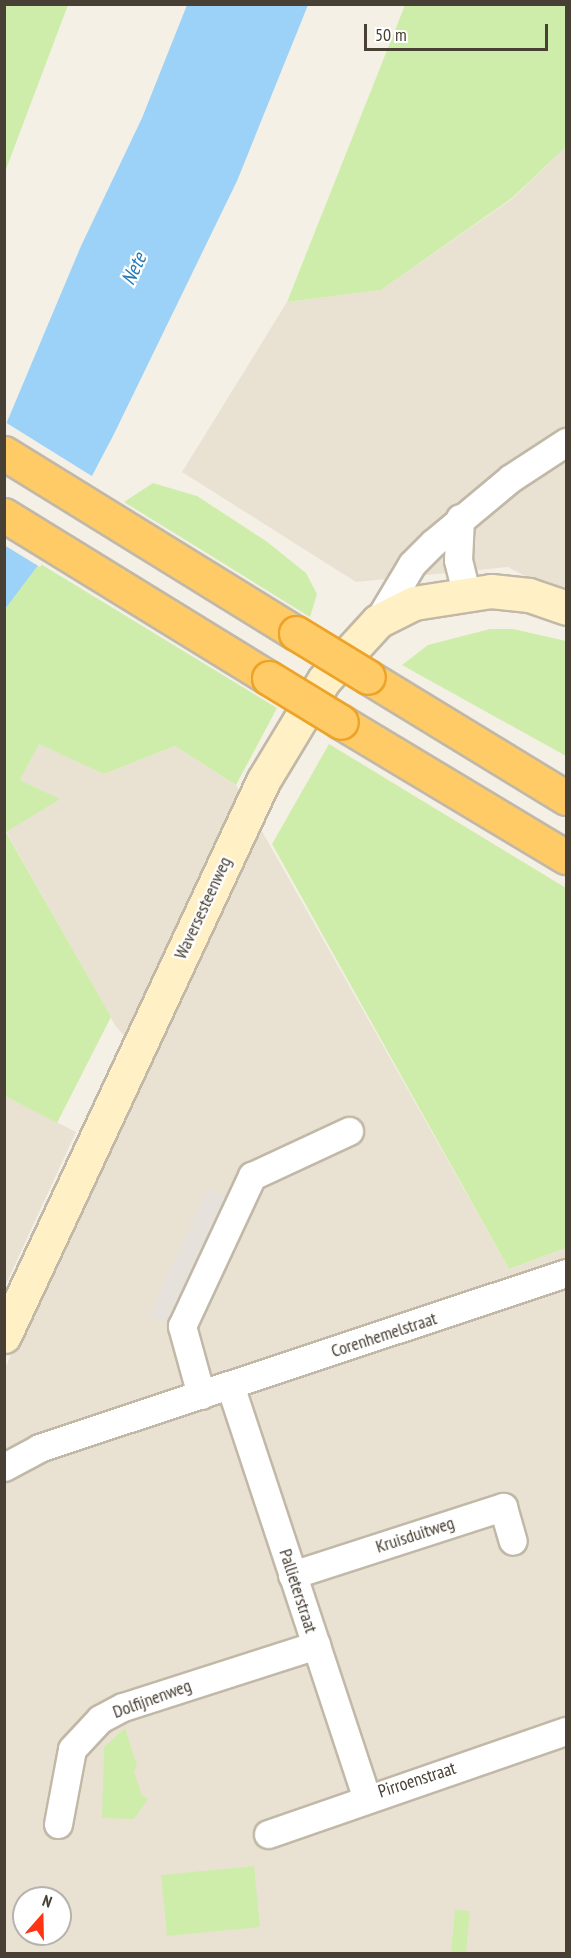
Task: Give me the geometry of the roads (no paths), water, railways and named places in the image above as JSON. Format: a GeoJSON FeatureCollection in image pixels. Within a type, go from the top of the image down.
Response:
{"type":"FeatureCollection","features":[{"type":"Feature","properties":{"kind":"highway"},"geometry":{"type":"LineString","coordinates":[[4,453],[567,798]]}},
{"type":"Feature","properties":{"kind":"highway"},"geometry":{"type":"LineString","coordinates":[[4,515],[341,722],[567,857]]}},
{"type":"Feature","properties":{"kind":"main road"},"geometry":{"type":"LineString","coordinates":[[378,621],[414,603],[466,593],[491,591],[529,595],[567,608]]}},
{"type":"Feature","properties":{"kind":"main road","name":"Waversesteenweg"},"geometry":{"type":"LineString","coordinates":[[4,1336],[263,781],[324,680],[378,621]]}},
{"type":"Feature","properties":{"kind":"street","name":"Waversesteenweg"},"geometry":{"type":"LineString","coordinates":[[378,621],[412,564],[460,518],[567,442]]}},
{"type":"Feature","properties":{"kind":"street"},"geometry":{"type":"LineString","coordinates":[[460,518],[458,560],[466,593]]}},
{"type":"Feature","properties":{"kind":"street"},"geometry":{"type":"LineString","coordinates":[[201,1395],[182,1326],[252,1176],[349,1131]]}},
{"type":"Feature","properties":{"kind":"street","name":"Corenhemelstraat"},"geometry":{"type":"LineString","coordinates":[[7,1461],[39,1448],[567,1273]]}},
{"type":"Feature","properties":{"kind":"street","name":"Pallieterstraat"},"geometry":{"type":"LineString","coordinates":[[230,1385],[366,1797]]}},
{"type":"Feature","properties":{"kind":"street","name":"Kruisduitweg"},"geometry":{"type":"LineString","coordinates":[[292,1575],[503,1507],[513,1541]]}},
{"type":"Feature","properties":{"kind":"street","name":"Dolfijnenweg"},"geometry":{"type":"LineString","coordinates":[[58,1824],[72,1749],[100,1719],[316,1645]]}},
{"type":"Feature","properties":{"kind":"street","name":"Pirroenstraat"},"geometry":{"type":"LineString","coordinates":[[268,1834],[366,1797],[567,1731]]}},
{"type":"Feature","properties":{"kind":"water","name":"Nete"},"geometry":{"type":"Polygon","coordinates":[[[187,5],[308,5],[237,181],[114,434],[61,535],[5,609],[4,429],[81,246],[142,118],[187,5]]]}}]}
